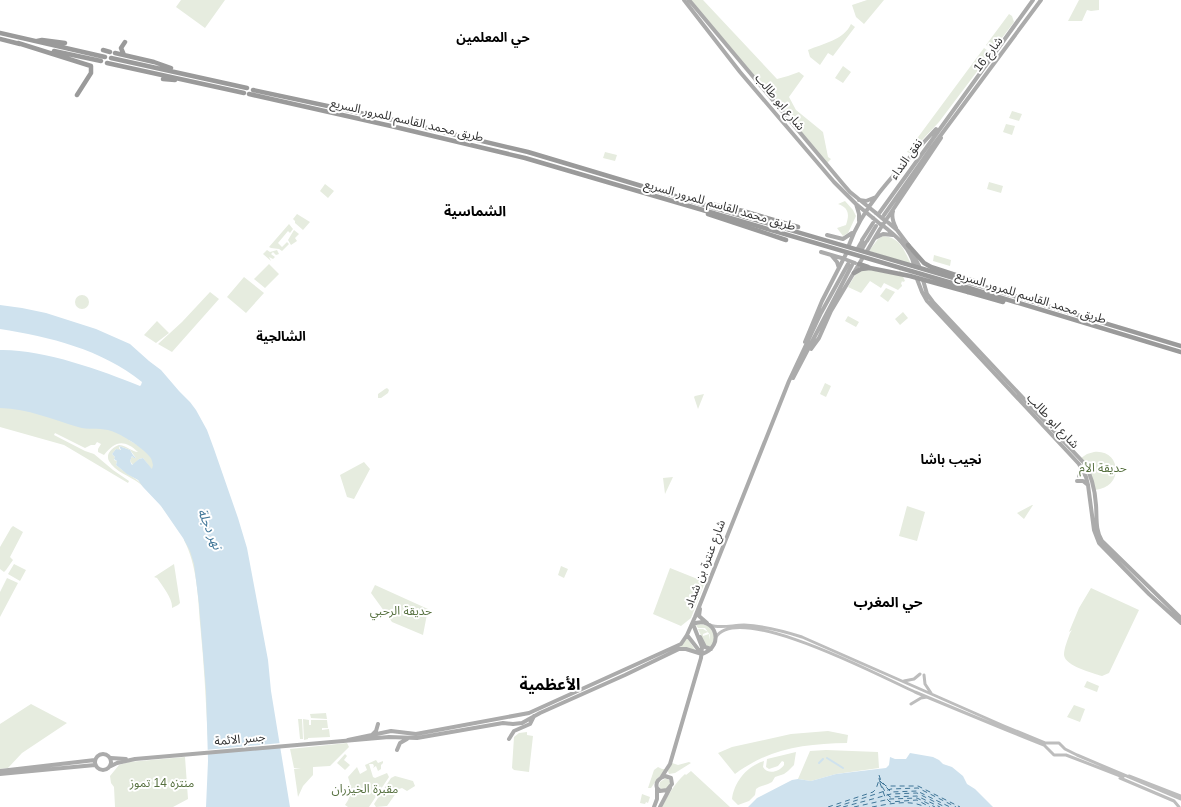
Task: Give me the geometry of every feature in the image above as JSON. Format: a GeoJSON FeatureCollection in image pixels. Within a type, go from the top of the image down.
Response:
{"type":"FeatureCollection","features":[{"type":"Feature","properties":{"kind":"highway"},"geometry":{"type":"LineString","coordinates":[[0,33],[105,57]]}},
{"type":"Feature","properties":{"kind":"highway"},"geometry":{"type":"LineString","coordinates":[[0,39],[91,66],[91,73],[77,95]]}},
{"type":"Feature","properties":{"kind":"highway"},"geometry":{"type":"LineString","coordinates":[[37,42],[41,40],[65,43]]}},
{"type":"Feature","properties":{"kind":"highway"},"geometry":{"type":"LineString","coordinates":[[124,55],[121,48],[125,42]]}},
{"type":"Feature","properties":{"kind":"highway"},"geometry":{"type":"LineString","coordinates":[[18,44],[101,61]]}},
{"type":"Feature","properties":{"kind":"highway"},"geometry":{"type":"LineString","coordinates":[[103,50],[154,62],[190,75]]}},
{"type":"Feature","properties":{"kind":"highway"},"geometry":{"type":"LineString","coordinates":[[111,58],[247,88]]}},
{"type":"Feature","properties":{"kind":"highway"},"geometry":{"type":"LineString","coordinates":[[107,63],[244,93]]}},
{"type":"Feature","properties":{"kind":"highway"},"geometry":{"type":"LineString","coordinates":[[163,79],[196,82]]}},
{"type":"Feature","properties":{"kind":"highway","name":"طريق محمد القاسم للمرور السريع"},"geometry":{"type":"LineString","coordinates":[[253,90],[393,120],[528,152],[690,200],[714,210],[1181,352]]}},
{"type":"Feature","properties":{"kind":"highway","name":"طريق محمد القاسم للمرور السريع"},"geometry":{"type":"LineString","coordinates":[[249,94],[525,158],[686,205],[714,210]]}},
{"type":"Feature","properties":{"kind":"highway"},"geometry":{"type":"LineString","coordinates":[[690,200],[737,210],[798,227]]}},
{"type":"Feature","properties":{"kind":"highway"},"geometry":{"type":"LineString","coordinates":[[686,205],[717,218],[786,240]]}},
{"type":"Feature","properties":{"kind":"highway"},"geometry":{"type":"LineString","coordinates":[[908,245],[924,263],[931,267],[1019,295],[1033,302]]}},
{"type":"Feature","properties":{"kind":"highway"},"geometry":{"type":"LineString","coordinates":[[852,261],[870,268],[969,288]]}},
{"type":"Feature","properties":{"kind":"highway"},"geometry":{"type":"LineString","coordinates":[[854,273],[860,269],[870,268]]}},
{"type":"Feature","properties":{"kind":"highway","name":"طريق محمد القاسم للمرور السريع"},"geometry":{"type":"LineString","coordinates":[[969,288],[1033,302],[1181,346]]}},
{"type":"Feature","properties":{"kind":"main road","name":"شارع ابو طالب"},"geometry":{"type":"LineString","coordinates":[[684,0],[740,72],[834,182],[856,204],[873,218],[878,225]]}},
{"type":"Feature","properties":{"kind":"main road","name":"شارع ابو طالب"},"geometry":{"type":"LineString","coordinates":[[689,0],[824,163],[850,192],[869,208],[882,216]]}},
{"type":"Feature","properties":{"kind":"main road","name":"شارع 16"},"geometry":{"type":"LineString","coordinates":[[947,117],[1033,0]]}},
{"type":"Feature","properties":{"kind":"main road","name":"شارع 16"},"geometry":{"type":"LineString","coordinates":[[952,120],[1041,0]]}},
{"type":"Feature","properties":{"kind":"main road"},"geometry":{"type":"LineString","coordinates":[[1009,32],[1014,36]]}},
{"type":"Feature","properties":{"kind":"main road"},"geometry":{"type":"LineString","coordinates":[[849,246],[859,221],[880,193],[910,156],[947,117]]}},
{"type":"Feature","properties":{"kind":"main road","name":"نفق النداء"},"geometry":{"type":"LineString","coordinates":[[882,216],[947,117]]}},
{"type":"Feature","properties":{"kind":"main road"},"geometry":{"type":"LineString","coordinates":[[878,225],[895,236],[903,244],[916,266],[908,245],[897,230],[892,220],[892,216],[894,209],[952,120]]}},
{"type":"Feature","properties":{"kind":"main road","name":"نفق النداء"},"geometry":{"type":"LineString","coordinates":[[882,216],[952,120]]}},
{"type":"Feature","properties":{"kind":"main road"},"geometry":{"type":"LineString","coordinates":[[858,199],[870,200],[880,193]]}},
{"type":"Feature","properties":{"kind":"main road"},"geometry":{"type":"LineString","coordinates":[[856,204],[859,214],[859,221]]}},
{"type":"Feature","properties":{"kind":"main road"},"geometry":{"type":"LineString","coordinates":[[872,243],[882,216],[894,209]]}},
{"type":"Feature","properties":{"kind":"main road"},"geometry":{"type":"LineString","coordinates":[[882,216],[897,230]]}},
{"type":"Feature","properties":{"kind":"main road"},"geometry":{"type":"LineString","coordinates":[[860,249],[864,241],[878,225]]}},
{"type":"Feature","properties":{"kind":"main road"},"geometry":{"type":"LineString","coordinates":[[827,235],[843,239],[854,232]]}},
{"type":"Feature","properties":{"kind":"main road"},"geometry":{"type":"LineString","coordinates":[[867,251],[878,236],[889,234],[895,236]]}},
{"type":"Feature","properties":{"kind":"main road"},"geometry":{"type":"LineString","coordinates":[[821,252],[852,261]]}},
{"type":"Feature","properties":{"kind":"main road"},"geometry":{"type":"LineString","coordinates":[[799,362],[819,338],[832,311],[854,273],[852,261],[846,254]]}},
{"type":"Feature","properties":{"kind":"main road"},"geometry":{"type":"LineString","coordinates":[[830,255],[836,260],[839,268]]}},
{"type":"Feature","properties":{"kind":"main road"},"geometry":{"type":"LineString","coordinates":[[799,362],[807,335],[839,268],[852,261],[862,259]]}},
{"type":"Feature","properties":{"kind":"main road"},"geometry":{"type":"LineString","coordinates":[[799,362],[824,309],[852,261]]}},
{"type":"Feature","properties":{"kind":"main road","name":"شارع ابو طالب"},"geometry":{"type":"LineString","coordinates":[[1181,618],[1174,614],[1149,594],[1099,543],[1094,530],[1086,476],[1082,468],[927,301],[919,287],[919,277],[927,294],[933,302],[1080,458],[1088,469],[1093,483],[1098,532],[1102,541],[1169,606],[1174,614],[1181,623]]}},
{"type":"Feature","properties":{"kind":"main road","name":"شارع عنترة بن شداد"},"geometry":{"type":"LineString","coordinates":[[661,778],[670,764],[702,654],[702,647],[693,624],[753,470],[799,362]]}},
{"type":"Feature","properties":{"kind":"main road","name":"شارع عنترة بن شداد"},"geometry":{"type":"LineString","coordinates":[[708,624],[700,617],[700,612],[799,362]]}},
{"type":"Feature","properties":{"kind":"main road"},"geometry":{"type":"LineString","coordinates":[[1082,468],[1078,478],[1088,485]]}},
{"type":"Feature","properties":{"kind":"main road"},"geometry":{"type":"LineString","coordinates":[[1088,469],[1086,476],[1090,482],[1096,510]]}},
{"type":"Feature","properties":{"kind":"main road"},"geometry":{"type":"LineString","coordinates":[[1149,594],[1152,593],[1169,606]]}},
{"type":"Feature","properties":{"kind":"main road"},"geometry":{"type":"LineString","coordinates":[[348,740],[390,735],[394,731],[416,734],[529,713],[678,646],[682,643],[693,624],[700,622],[716,627],[743,625],[756,626],[785,632],[822,645],[932,695],[1030,737],[1047,743],[1059,743],[1077,756],[1177,803],[1179,807]]}},
{"type":"Feature","properties":{"kind":"main road"},"geometry":{"type":"LineString","coordinates":[[708,624],[714,630],[716,638]]}},
{"type":"Feature","properties":{"kind":"main road"},"geometry":{"type":"LineString","coordinates":[[702,654],[715,644],[719,633],[729,628],[772,632],[821,649],[916,692],[1044,745],[1054,755],[1060,754],[1076,758],[1181,799]]}},
{"type":"Feature","properties":{"kind":"main road"},"geometry":{"type":"LineString","coordinates":[[696,630],[705,647],[711,648]]}},
{"type":"Feature","properties":{"kind":"main road"},"geometry":{"type":"LineString","coordinates":[[687,635],[702,654]]}},
{"type":"Feature","properties":{"kind":"main road"},"geometry":{"type":"LineString","coordinates":[[348,740],[371,736],[390,735],[409,738],[503,723],[519,724],[679,649],[686,649],[702,654]]}},
{"type":"Feature","properties":{"kind":"main road"},"geometry":{"type":"LineString","coordinates":[[902,681],[914,679],[922,674],[926,686],[932,695]]}},
{"type":"Feature","properties":{"kind":"main road"},"geometry":{"type":"LineString","coordinates":[[911,704],[920,698],[928,697]]}},
{"type":"Feature","properties":{"kind":"main road"},"geometry":{"type":"LineString","coordinates":[[509,739],[514,731],[530,724],[534,716]]}},
{"type":"Feature","properties":{"kind":"main road"},"geometry":{"type":"LineString","coordinates":[[371,736],[376,731],[378,724]]}},
{"type":"Feature","properties":{"kind":"main road"},"geometry":{"type":"LineString","coordinates":[[397,750],[400,743],[409,738]]}},
{"type":"Feature","properties":{"kind":"main road","name":"جسر الائمة"},"geometry":{"type":"LineString","coordinates":[[111,758],[134,759],[348,740]]}},
{"type":"Feature","properties":{"kind":"main road"},"geometry":{"type":"LineString","coordinates":[[1050,750],[1050,747],[1054,743]]}},
{"type":"Feature","properties":{"kind":"main road"},"geometry":{"type":"LineString","coordinates":[[1060,754],[1062,746]]}},
{"type":"Feature","properties":{"kind":"main road"},"geometry":{"type":"LineString","coordinates":[[102,754],[107,754],[111,758],[111,766],[108,769],[99,769],[95,763],[97,756],[102,754]]}},
{"type":"Feature","properties":{"kind":"main road","name":"جسر الائمة"},"geometry":{"type":"LineString","coordinates":[[111,766],[134,759]]}},
{"type":"Feature","properties":{"kind":"main road"},"geometry":{"type":"LineString","coordinates":[[0,772],[95,763]]}},
{"type":"Feature","properties":{"kind":"main road"},"geometry":{"type":"LineString","coordinates":[[1112,772],[1181,799]]}},
{"type":"Feature","properties":{"kind":"main road"},"geometry":{"type":"LineString","coordinates":[[654,807],[657,799],[657,782],[666,776],[671,778],[673,782],[660,807]]}},
{"type":"Feature","properties":{"kind":"main road"},"geometry":{"type":"LineString","coordinates":[[657,789],[664,791],[671,787]]}},
{"type":"Feature","properties":{"kind":"main road"},"geometry":{"type":"LineString","coordinates":[[1177,803],[1181,799]]}},
{"type":"Feature","properties":{"kind":"green space"},"geometry":{"type":"Polygon","coordinates":[[[181,0],[225,0],[205,28],[176,7],[181,0]]]}},
{"type":"Feature","properties":{"kind":"green space"},"geometry":{"type":"Polygon","coordinates":[[[691,0],[703,0],[777,79],[799,72],[804,76],[789,97],[796,110],[823,132],[828,157],[831,159],[827,163],[691,0]]]}},
{"type":"Feature","properties":{"kind":"green space"},"geometry":{"type":"Polygon","coordinates":[[[867,0],[884,0],[864,24],[856,17],[852,5],[867,0]]]}},
{"type":"Feature","properties":{"kind":"green space"},"geometry":{"type":"Polygon","coordinates":[[[1079,0],[1099,0],[1099,10],[1087,10],[1082,21],[1068,21],[1079,0]]]}},
{"type":"Feature","properties":{"kind":"green space"},"geometry":{"type":"Polygon","coordinates":[[[1009,14],[1012,16],[1014,22],[993,50],[986,45],[1009,14]]]}},
{"type":"Feature","properties":{"kind":"green space"},"geometry":{"type":"Polygon","coordinates":[[[851,24],[855,27],[833,56],[828,53],[820,65],[810,57],[808,50],[838,38],[848,29],[851,24]]]}},
{"type":"Feature","properties":{"kind":"green space"},"geometry":{"type":"Polygon","coordinates":[[[984,48],[991,53],[939,122],[910,153],[907,152],[984,48]]]}},
{"type":"Feature","properties":{"kind":"green space"},"geometry":{"type":"Polygon","coordinates":[[[843,66],[851,72],[843,83],[835,78],[843,66]]]}},
{"type":"Feature","properties":{"kind":"green space"},"geometry":{"type":"Polygon","coordinates":[[[1012,111],[1022,114],[1019,121],[1009,118],[1012,111]]]}},
{"type":"Feature","properties":{"kind":"green space"},"geometry":{"type":"Polygon","coordinates":[[[1006,124],[1015,126],[1012,135],[1003,132],[1006,124]]]}},
{"type":"Feature","properties":{"kind":"green space"},"geometry":{"type":"Polygon","coordinates":[[[605,152],[617,155],[615,161],[603,158],[605,152]]]}},
{"type":"Feature","properties":{"kind":"green space"},"geometry":{"type":"Polygon","coordinates":[[[989,182],[1003,186],[1001,193],[987,189],[989,182]]]}},
{"type":"Feature","properties":{"kind":"green space"},"geometry":{"type":"Polygon","coordinates":[[[325,184],[334,191],[328,198],[320,191],[325,184]]]}},
{"type":"Feature","properties":{"kind":"green space"},"geometry":{"type":"Polygon","coordinates":[[[845,201],[856,216],[848,233],[843,236],[837,228],[846,225],[848,213],[845,208],[838,204],[845,201]]]}},
{"type":"Feature","properties":{"kind":"green space"},"geometry":{"type":"Polygon","coordinates":[[[297,214],[310,222],[303,230],[295,223],[293,219],[297,214]]]}},
{"type":"Feature","properties":{"kind":"green space"},"geometry":{"type":"Polygon","coordinates":[[[289,224],[293,229],[290,233],[288,231],[278,243],[282,247],[287,242],[289,244],[282,251],[269,247],[289,224]]]}},
{"type":"Feature","properties":{"kind":"green space"},"geometry":{"type":"Polygon","coordinates":[[[294,230],[299,234],[295,238],[297,241],[291,245],[288,240],[294,230]]]}},
{"type":"Feature","properties":{"kind":"green space"},"geometry":{"type":"Polygon","coordinates":[[[883,236],[894,239],[901,245],[911,264],[869,251],[878,239],[883,236]]]}},
{"type":"Feature","properties":{"kind":"green space"},"geometry":{"type":"Polygon","coordinates":[[[267,250],[270,252],[277,250],[279,254],[276,255],[273,252],[271,254],[275,257],[273,259],[269,257],[271,261],[263,254],[267,250]]]}},
{"type":"Feature","properties":{"kind":"green space"},"geometry":{"type":"Polygon","coordinates":[[[934,255],[951,260],[950,266],[933,261],[934,255]]]}},
{"type":"Feature","properties":{"kind":"green space"},"geometry":{"type":"Polygon","coordinates":[[[269,264],[279,274],[265,288],[254,279],[269,264]]]}},
{"type":"Feature","properties":{"kind":"green space"},"geometry":{"type":"Polygon","coordinates":[[[865,269],[897,275],[900,270],[905,281],[902,281],[902,286],[898,290],[884,283],[881,288],[870,281],[861,293],[848,287],[857,272],[865,269]]]}},
{"type":"Feature","properties":{"kind":"green space"},"geometry":{"type":"Polygon","coordinates":[[[244,277],[264,293],[246,313],[227,297],[244,277]]]}},
{"type":"Feature","properties":{"kind":"green space"},"geometry":{"type":"Polygon","coordinates":[[[886,288],[895,292],[888,302],[880,296],[886,288]]]}},
{"type":"Feature","properties":{"kind":"green space"},"geometry":{"type":"Polygon","coordinates":[[[210,292],[219,299],[172,352],[158,344],[182,322],[210,292]]]}},
{"type":"Feature","properties":{"kind":"green space"},"geometry":{"type":"Polygon","coordinates":[[[82,295],[87,297],[89,302],[87,307],[82,309],[77,307],[75,302],[77,297],[82,295]]]}},
{"type":"Feature","properties":{"kind":"green space"},"geometry":{"type":"Polygon","coordinates":[[[903,312],[908,318],[900,325],[895,319],[903,312]]]}},
{"type":"Feature","properties":{"kind":"green space"},"geometry":{"type":"Polygon","coordinates":[[[848,316],[859,322],[856,327],[845,321],[848,316]]]}},
{"type":"Feature","properties":{"kind":"green space"},"geometry":{"type":"Polygon","coordinates":[[[157,321],[169,333],[156,343],[144,335],[157,321]]]}},
{"type":"Feature","properties":{"kind":"green space"},"geometry":{"type":"Polygon","coordinates":[[[825,383],[831,386],[826,397],[820,394],[825,383]]]}},
{"type":"Feature","properties":{"kind":"green space"},"geometry":{"type":"Polygon","coordinates":[[[387,388],[389,390],[388,393],[381,398],[378,398],[378,394],[387,388]]]}},
{"type":"Feature","properties":{"kind":"green space"},"geometry":{"type":"Polygon","coordinates":[[[704,394],[698,409],[694,397],[704,394]]]}},
{"type":"Feature","properties":{"kind":"green space"},"geometry":{"type":"Polygon","coordinates":[[[0,406],[22,407],[22,409],[26,411],[25,408],[27,407],[33,411],[40,410],[61,420],[78,425],[87,427],[106,427],[124,434],[129,437],[129,440],[144,448],[154,456],[156,466],[153,471],[143,458],[139,459],[133,465],[130,461],[132,456],[136,458],[130,450],[119,446],[121,451],[116,449],[112,454],[115,457],[114,460],[117,461],[116,465],[142,484],[146,484],[152,478],[157,478],[173,505],[172,509],[176,507],[178,511],[177,506],[172,501],[158,474],[161,465],[180,498],[200,557],[207,592],[214,643],[212,665],[212,723],[208,742],[204,668],[197,591],[192,560],[184,540],[187,539],[181,529],[184,527],[180,513],[178,514],[182,526],[180,528],[180,533],[161,506],[145,488],[112,465],[108,458],[109,453],[112,449],[119,445],[138,452],[128,445],[120,443],[116,444],[104,455],[98,452],[101,444],[97,442],[95,445],[85,448],[55,433],[54,435],[94,454],[129,481],[128,483],[64,445],[0,427],[0,406]]]}},
{"type":"Feature","properties":{"kind":"green space","name":"حديقة الأم"},"geometry":{"type":"Polygon","coordinates":[[[1094,452],[1103,453],[1110,456],[1116,469],[1115,476],[1111,482],[1105,487],[1095,490],[1081,458],[1094,452]]]}},
{"type":"Feature","properties":{"kind":"green space"},"geometry":{"type":"Polygon","coordinates":[[[364,462],[370,469],[354,499],[347,497],[340,475],[364,462]]]}},
{"type":"Feature","properties":{"kind":"green space"},"geometry":{"type":"Polygon","coordinates":[[[673,477],[665,494],[663,478],[673,477]]]}},
{"type":"Feature","properties":{"kind":"green space"},"geometry":{"type":"Polygon","coordinates":[[[1032,505],[1024,519],[1017,513],[1032,505]]]}},
{"type":"Feature","properties":{"kind":"green space"},"geometry":{"type":"Polygon","coordinates":[[[907,506],[925,512],[917,541],[899,536],[907,506]]]}},
{"type":"Feature","properties":{"kind":"green space"},"geometry":{"type":"Polygon","coordinates":[[[13,526],[23,532],[10,557],[13,560],[4,572],[0,569],[0,547],[13,526]]]}},
{"type":"Feature","properties":{"kind":"green space"},"geometry":{"type":"Polygon","coordinates":[[[14,564],[26,570],[20,581],[8,574],[14,564]]]}},
{"type":"Feature","properties":{"kind":"green space"},"geometry":{"type":"Polygon","coordinates":[[[174,564],[180,603],[172,608],[171,601],[167,593],[157,578],[154,577],[174,564]]]}},
{"type":"Feature","properties":{"kind":"green space"},"geometry":{"type":"Polygon","coordinates":[[[561,566],[568,569],[564,578],[558,575],[561,566]]]}},
{"type":"Feature","properties":{"kind":"green space"},"geometry":{"type":"Polygon","coordinates":[[[670,568],[705,582],[691,618],[681,626],[653,614],[670,568]]]}},
{"type":"Feature","properties":{"kind":"green space"},"geometry":{"type":"Polygon","coordinates":[[[7,578],[18,583],[0,617],[0,592],[7,578]]]}},
{"type":"Feature","properties":{"kind":"green space","name":"حديقة الرحبي"},"geometry":{"type":"Polygon","coordinates":[[[375,585],[428,609],[423,635],[392,622],[371,593],[375,585]]]}},
{"type":"Feature","properties":{"kind":"green space"},"geometry":{"type":"Polygon","coordinates":[[[1091,588],[1139,610],[1109,673],[1102,676],[1074,666],[1066,659],[1064,655],[1066,644],[1072,630],[1069,632],[1079,608],[1091,588]]]}},
{"type":"Feature","properties":{"kind":"green space"},"geometry":{"type":"Polygon","coordinates":[[[700,624],[709,626],[715,636],[712,647],[706,646],[710,640],[710,635],[705,628],[698,628],[696,625],[700,624]]]}},
{"type":"Feature","properties":{"kind":"green space"},"geometry":{"type":"Polygon","coordinates":[[[698,629],[703,629],[708,632],[703,634],[703,636],[709,634],[710,640],[706,646],[698,629]]]}},
{"type":"Feature","properties":{"kind":"green space"},"geometry":{"type":"Polygon","coordinates":[[[687,638],[696,651],[680,647],[687,638]]]}},
{"type":"Feature","properties":{"kind":"green space"},"geometry":{"type":"Polygon","coordinates":[[[1087,681],[1099,686],[1097,692],[1084,687],[1087,681]]]}},
{"type":"Feature","properties":{"kind":"green space"},"geometry":{"type":"Polygon","coordinates":[[[31,704],[67,723],[22,753],[8,768],[0,769],[0,724],[31,704]]]}},
{"type":"Feature","properties":{"kind":"green space"},"geometry":{"type":"Polygon","coordinates":[[[1074,705],[1085,709],[1080,722],[1067,717],[1074,705]]]}},
{"type":"Feature","properties":{"kind":"green space"},"geometry":{"type":"Polygon","coordinates":[[[326,713],[327,719],[311,718],[310,714],[326,713]]]}},
{"type":"Feature","properties":{"kind":"green space"},"geometry":{"type":"Polygon","coordinates":[[[298,719],[302,719],[303,739],[300,739],[298,719]]]}},
{"type":"Feature","properties":{"kind":"green space"},"geometry":{"type":"Polygon","coordinates":[[[303,719],[309,720],[309,725],[311,725],[311,720],[327,720],[328,728],[322,728],[322,730],[329,729],[330,737],[308,738],[304,740],[303,719]]]}},
{"type":"Feature","properties":{"kind":"green space"},"geometry":{"type":"Polygon","coordinates":[[[828,731],[848,735],[847,743],[802,746],[788,749],[761,758],[735,774],[718,753],[732,747],[791,734],[828,731]]]}},
{"type":"Feature","properties":{"kind":"green space"},"geometry":{"type":"Polygon","coordinates":[[[527,732],[527,735],[533,736],[529,772],[514,770],[512,768],[514,737],[519,733],[527,732]]]}},
{"type":"Feature","properties":{"kind":"green space"},"geometry":{"type":"Polygon","coordinates":[[[347,743],[349,747],[330,766],[313,767],[313,775],[303,786],[298,797],[294,769],[301,768],[294,768],[290,749],[347,743]]]}},
{"type":"Feature","properties":{"kind":"green space"},"geometry":{"type":"Polygon","coordinates":[[[826,750],[878,752],[879,768],[836,774],[811,781],[798,779],[810,751],[826,750]]]}},
{"type":"Feature","properties":{"kind":"green space"},"geometry":{"type":"Polygon","coordinates":[[[796,752],[794,765],[784,774],[775,777],[772,782],[756,789],[755,795],[749,801],[738,805],[732,799],[735,787],[742,776],[752,767],[764,761],[763,767],[768,771],[774,772],[784,765],[784,762],[782,761],[778,766],[769,769],[766,767],[767,759],[796,752]]]}},
{"type":"Feature","properties":{"kind":"green space","name":"مقبرة الخيزران"},"geometry":{"type":"Polygon","coordinates":[[[345,754],[347,756],[344,760],[350,765],[345,770],[337,763],[345,754]]]}},
{"type":"Feature","properties":{"kind":"green space","name":"منتزه 14 تموز"},"geometry":{"type":"Polygon","coordinates":[[[185,757],[188,799],[173,807],[115,807],[114,787],[111,783],[110,776],[119,765],[129,762],[185,757]]]}},
{"type":"Feature","properties":{"kind":"green space","name":"مقبرة الخيزران"},"geometry":{"type":"Polygon","coordinates":[[[376,760],[378,763],[383,761],[383,763],[381,765],[381,769],[378,771],[376,766],[373,768],[373,764],[369,764],[373,777],[375,778],[387,773],[389,777],[369,807],[348,807],[345,805],[351,792],[348,777],[357,767],[360,774],[367,770],[365,765],[376,760]]]}},
{"type":"Feature","properties":{"kind":"green space"},"geometry":{"type":"Polygon","coordinates":[[[689,762],[691,763],[675,773],[669,774],[668,771],[672,763],[678,765],[689,762]]]}},
{"type":"Feature","properties":{"kind":"green space"},"geometry":{"type":"Polygon","coordinates":[[[658,767],[666,769],[651,788],[648,788],[654,770],[658,767]]]}},
{"type":"Feature","properties":{"kind":"green space"},"geometry":{"type":"Polygon","coordinates":[[[691,771],[730,807],[662,807],[678,781],[685,774],[686,775],[691,771]]]}},
{"type":"Feature","properties":{"kind":"green space","name":"مقبرة الخيزران"},"geometry":{"type":"Polygon","coordinates":[[[395,776],[413,781],[415,786],[407,791],[402,788],[399,789],[387,806],[376,807],[374,804],[391,778],[395,776]]]}},
{"type":"Feature","properties":{"kind":"green space"},"geometry":{"type":"Polygon","coordinates":[[[666,778],[670,781],[670,785],[666,789],[661,789],[659,786],[660,782],[666,778]]]}},
{"type":"Feature","properties":{"kind":"green space"},"geometry":{"type":"Polygon","coordinates":[[[642,794],[650,797],[648,803],[640,803],[642,794]]]}},
{"type":"Feature","properties":{"kind":"water","name":"نهر دجلة"},"geometry":{"type":"Polygon","coordinates":[[[0,305],[46,313],[96,329],[130,344],[161,370],[196,410],[207,430],[247,548],[268,660],[271,691],[290,807],[206,807],[208,761],[206,690],[194,564],[190,551],[183,538],[161,506],[138,480],[127,474],[116,465],[117,461],[114,459],[115,457],[112,454],[116,449],[121,450],[119,446],[130,450],[136,458],[132,456],[130,461],[132,465],[139,459],[143,458],[152,469],[153,465],[151,459],[136,445],[124,437],[108,430],[82,428],[30,412],[0,408],[0,350],[34,353],[52,357],[90,367],[140,386],[142,382],[110,361],[74,346],[38,336],[0,329],[0,305]]]}},
{"type":"Feature","properties":{"kind":"water"},"geometry":{"type":"Polygon","coordinates":[[[910,753],[933,757],[943,764],[952,767],[963,776],[967,784],[975,789],[993,807],[748,807],[757,798],[792,780],[798,779],[811,781],[836,774],[886,768],[889,765],[890,757],[895,759],[906,759],[910,753]]]}},
{"type":"Feature","properties":{"kind":"pier"},"geometry":{"type":"Polygon","coordinates":[[[281,743],[282,747],[206,754],[206,750],[281,743]]]}},
{"type":"Feature","properties":{"kind":"waterway"},"geometry":{"type":"LineString","coordinates":[[827,758],[843,768]]}},
{"type":"Feature","properties":{"kind":"waterway"},"geometry":{"type":"LineString","coordinates":[[819,763],[823,759]]}},
{"type":"Feature","properties":{"kind":"ferry route"},"geometry":{"type":"LineString","coordinates":[[879,775],[881,781],[886,786],[918,786],[960,807]]}},
{"type":"Feature","properties":{"kind":"ferry route"},"geometry":{"type":"LineString","coordinates":[[879,778],[880,783],[890,797],[917,796],[940,807]]}},
{"type":"Feature","properties":{"kind":"ferry route"},"geometry":{"type":"LineString","coordinates":[[828,807],[873,792],[876,789],[879,780]]}},
{"type":"Feature","properties":{"kind":"ferry route"},"geometry":{"type":"LineString","coordinates":[[880,781],[891,792],[917,791],[950,807]]}},
{"type":"Feature","properties":{"kind":"ferry route"},"geometry":{"type":"LineString","coordinates":[[880,783],[885,797],[890,802],[917,800],[930,807]]}},
{"type":"Feature","properties":{"kind":"ferry route"},"geometry":{"type":"LineString","coordinates":[[836,807],[891,789],[918,788],[956,807]]}},
{"type":"Feature","properties":{"kind":"ferry route"},"geometry":{"type":"LineString","coordinates":[[843,807],[891,794],[917,793],[945,807]]}},
{"type":"Feature","properties":{"kind":"ferry route"},"geometry":{"type":"LineString","coordinates":[[854,807],[890,799],[917,798],[935,807]]}},
{"type":"Feature","properties":{"kind":"ferry route"},"geometry":{"type":"LineString","coordinates":[[872,807],[906,803],[913,803],[925,807]]}},
{"type":"Feature","properties":{"kind":"district","name":"حي المعلمين"},"geometry":{"type":"Point","coordinates":[493,37]}},
{"type":"Feature","properties":{"kind":"district","name":"الشماسية"},"geometry":{"type":"Point","coordinates":[475,211]}},
{"type":"Feature","properties":{"kind":"district","name":"الشالجية"},"geometry":{"type":"Point","coordinates":[281,336]}},
{"type":"Feature","properties":{"kind":"district","name":"نجيب باشا"},"geometry":{"type":"Point","coordinates":[951,459]}},
{"type":"Feature","properties":{"kind":"district","name":"حي المغرب"},"geometry":{"type":"Point","coordinates":[888,602]}},
{"type":"Feature","properties":{"kind":"district","name":"الأعظمية"},"geometry":{"type":"Point","coordinates":[550,684]}}]}
